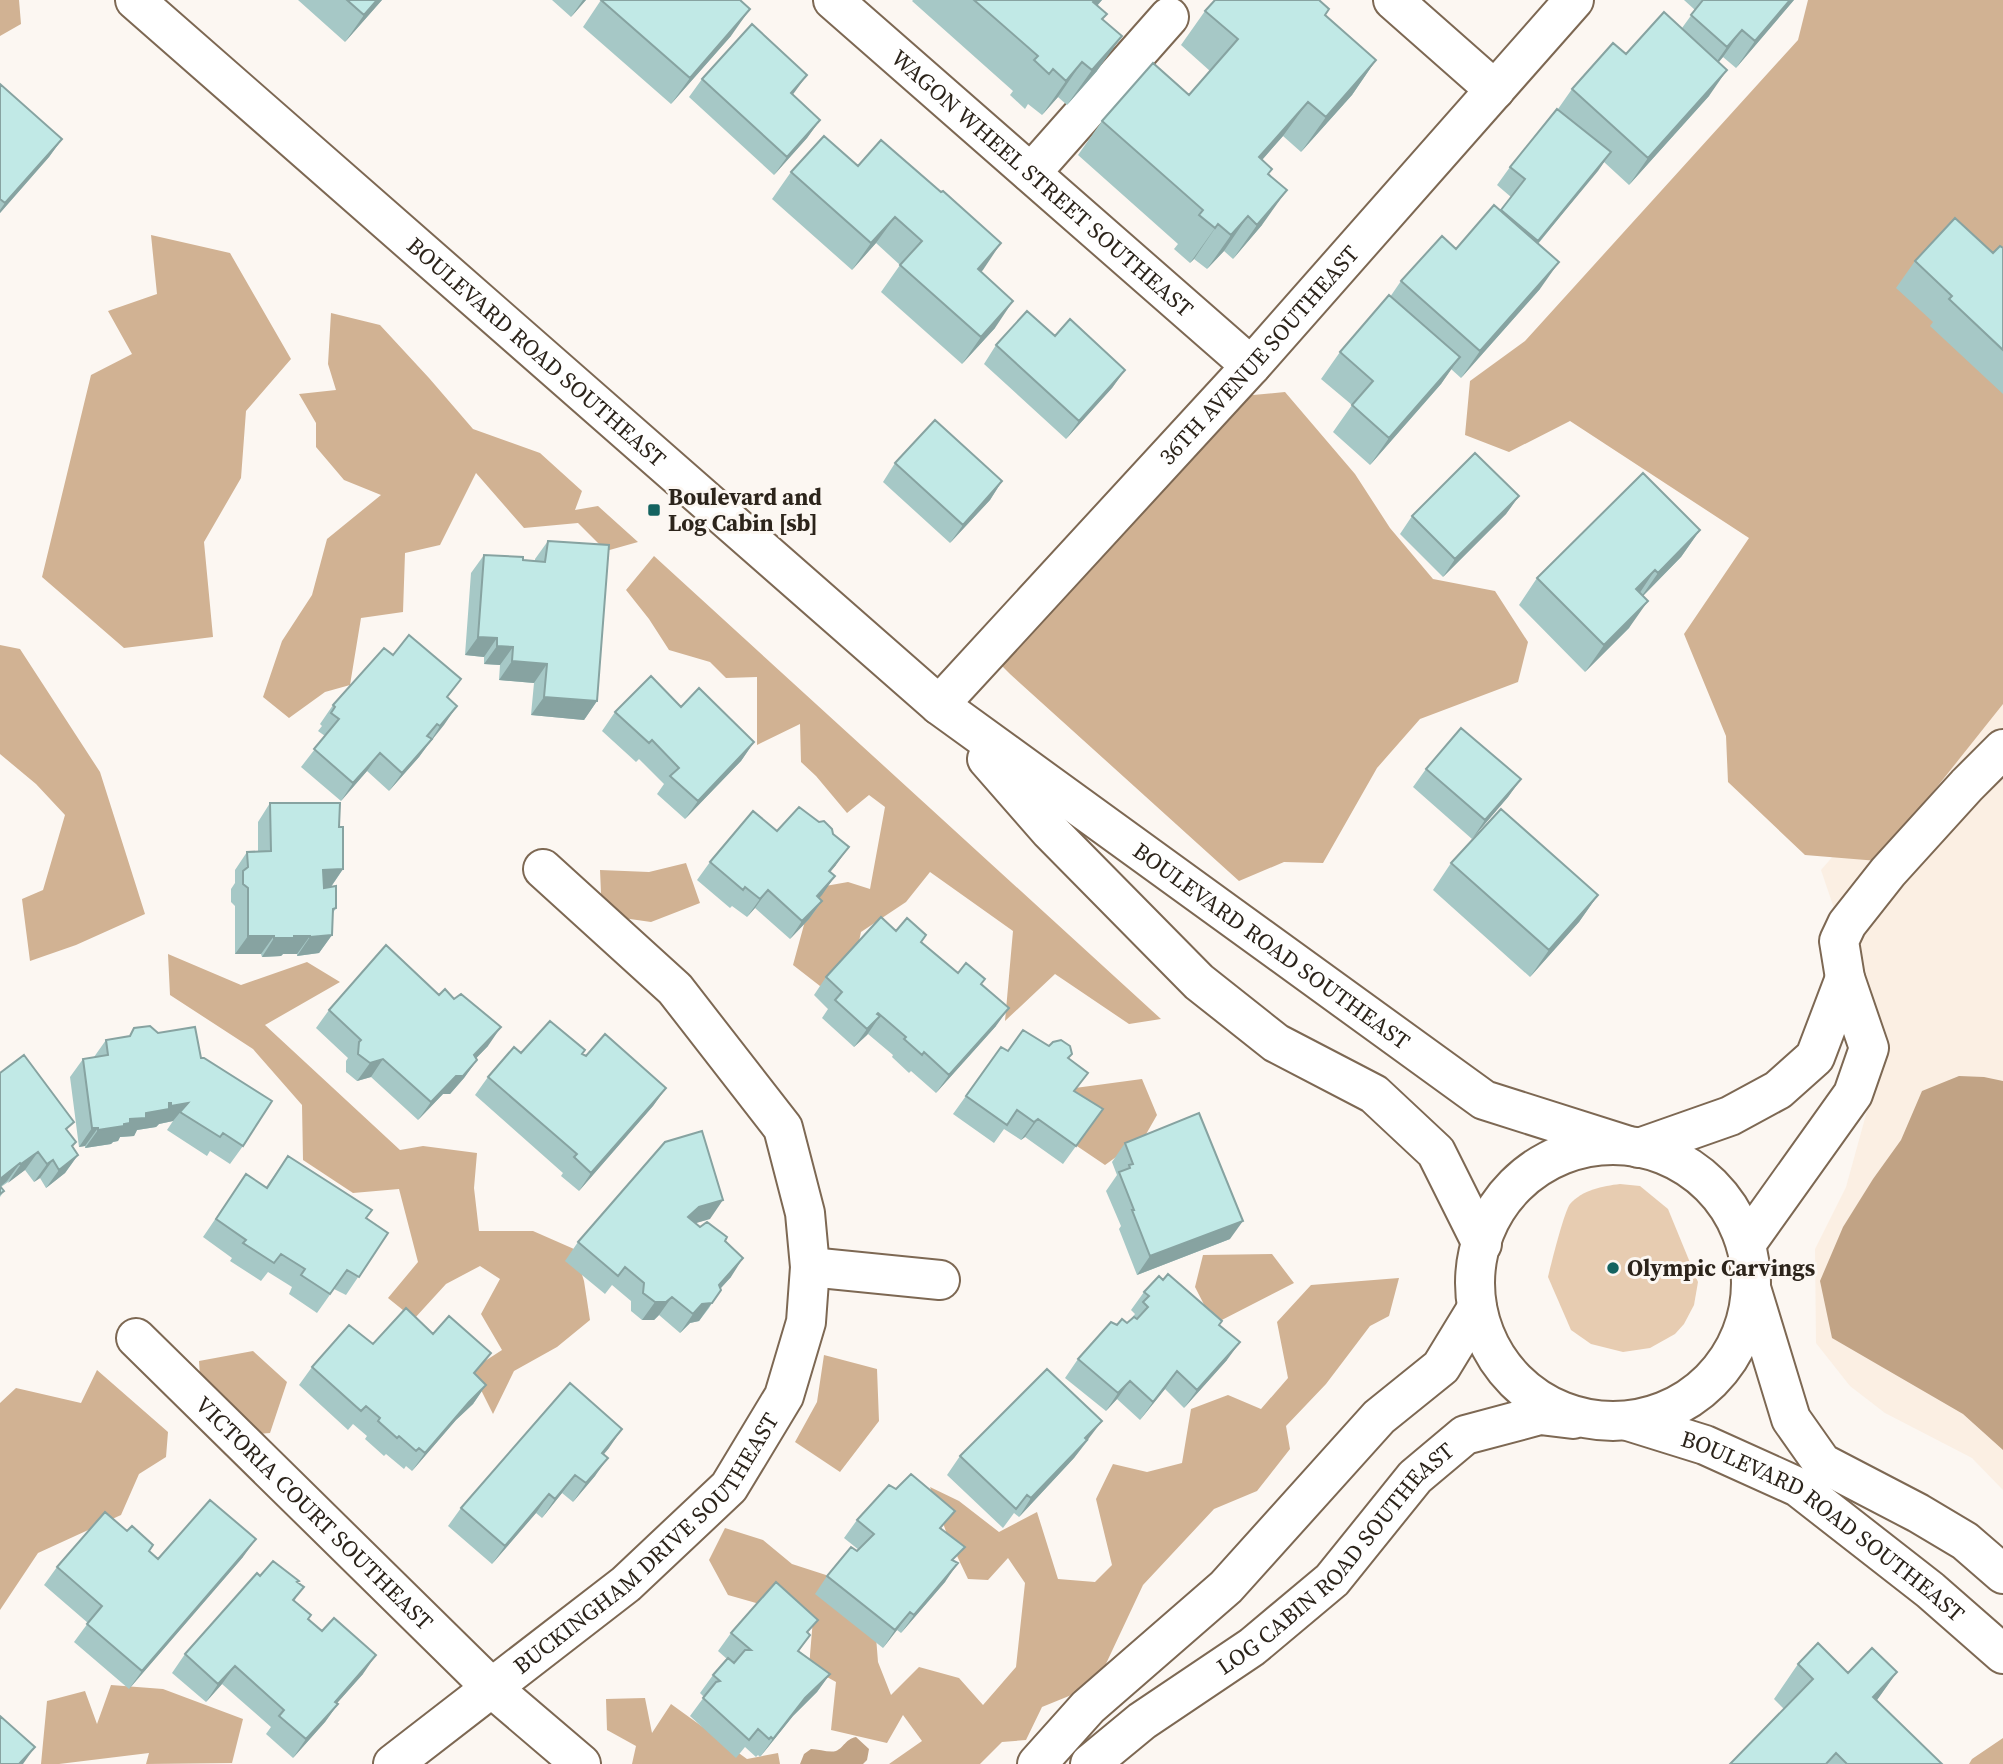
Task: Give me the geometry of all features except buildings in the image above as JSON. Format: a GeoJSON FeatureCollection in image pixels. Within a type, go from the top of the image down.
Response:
{"type":"FeatureCollection","features":[{"type":"Feature","properties":{"kind":"street","name":"BOULEVARD ROAD SOUTHEAST"},"geometry":{"type":"LineString","coordinates":[[135,0],[939,705],[1484,1100],[1633,1147],[1657,1152],[1687,1166],[1713,1187],[1733,1214],[1746,1244],[1752,1289]]}},
{"type":"Feature","properties":{"kind":"street","name":"WAGON WHEEL STREET SOUTHEAST"},"geometry":{"type":"LineString","coordinates":[[833,0],[1251,366]]}},
{"type":"Feature","properties":{"kind":"street"},"geometry":{"type":"LineString","coordinates":[[1393,0],[1495,90]]}},
{"type":"Feature","properties":{"kind":"street","name":"36TH AVENUE SOUTHEAST"},"geometry":{"type":"LineString","coordinates":[[939,705],[1251,366],[1574,0]]}},
{"type":"Feature","properties":{"kind":"street"},"geometry":{"type":"LineString","coordinates":[[1031,173],[1169,17]]}},
{"type":"Feature","properties":{"kind":"street","name":"BOULEVARD ROAD SOUTHEAST"},"geometry":{"type":"LineString","coordinates":[[939,705],[1050,831],[1199,982],[1276,1043],[1374,1094],[1436,1152],[1482,1244]]}},
{"type":"Feature","properties":{"kind":"street"},"geometry":{"type":"LineString","coordinates":[[1746,1244],[1853,1094],[1869,1048],[1845,978],[1839,941],[1847,924],[1888,872],[2003,748]]}},
{"type":"Feature","properties":{"kind":"street","name":"BUCKINGHAM DRIVE SOUTHEAST"},"geometry":{"type":"LineString","coordinates":[[393,1764],[626,1584],[729,1487],[783,1396],[806,1322],[810,1267],[805,1213],[783,1128],[675,989],[543,869]]}},
{"type":"Feature","properties":{"kind":"street"},"geometry":{"type":"LineString","coordinates":[[1752,1289],[1744,1327],[1727,1363],[1700,1391],[1666,1412],[1616,1422],[1559,1411],[1520,1387],[1492,1352],[1477,1308],[1475,1266],[1488,1226],[1511,1190],[1544,1164],[1583,1148],[1633,1147],[1730,1116],[1778,1090],[1815,1057],[1845,978]]}},
{"type":"Feature","properties":{"kind":"street"},"geometry":{"type":"LineString","coordinates":[[810,1267],[940,1280]]}},
{"type":"Feature","properties":{"kind":"street"},"geometry":{"type":"LineString","coordinates":[[1752,1289],[1791,1419],[1822,1463],[1965,1541],[2003,1574]]}},
{"type":"Feature","properties":{"kind":"street"},"geometry":{"type":"LineString","coordinates":[[1037,1764],[1088,1707],[1226,1587],[1379,1417],[1441,1367],[1477,1308]]}},
{"type":"Feature","properties":{"kind":"street","name":"VICTORIA COURT SOUTHEAST"},"geometry":{"type":"LineString","coordinates":[[136,1338],[492,1688],[581,1764]]}},
{"type":"Feature","properties":{"kind":"street","name":"LOG CABIN ROAD SOUTHEAST"},"geometry":{"type":"LineString","coordinates":[[1090,1764],[1142,1721],[1252,1647],[1332,1580],[1415,1477],[1465,1434],[1540,1415],[1616,1422]]}},
{"type":"Feature","properties":{"kind":"street","name":"BOULEVARD ROAD SOUTHEAST"},"geometry":{"type":"LineString","coordinates":[[1616,1422],[1705,1445],[1798,1487],[1930,1590],[2003,1654]]}},
{"type":"Feature","properties":{"kind":"shaded area"},"geometry":{"type":"Polygon","coordinates":[[[0,0],[19,0],[21,24],[0,36],[0,0]]]}},
{"type":"Feature","properties":{"kind":"shaded area"},"geometry":{"type":"Polygon","coordinates":[[[1808,0],[2003,0],[2003,704],[1878,861],[1805,855],[1728,782],[1726,736],[1684,634],[1749,538],[1570,421],[1509,452],[1465,435],[1470,381],[1525,341],[1798,40],[1808,0]]]}},
{"type":"Feature","properties":{"kind":"shaded area"},"geometry":{"type":"Polygon","coordinates":[[[151,235],[230,253],[291,359],[246,411],[241,478],[204,542],[213,637],[124,648],[42,577],[91,375],[132,354],[108,311],[157,294],[151,235]]]}},
{"type":"Feature","properties":{"kind":"shaded area"},"geometry":{"type":"Polygon","coordinates":[[[331,313],[380,325],[473,429],[540,453],[582,491],[575,510],[598,506],[638,542],[606,551],[578,523],[524,528],[476,473],[440,545],[405,553],[403,612],[361,618],[350,685],[325,692],[289,718],[263,697],[282,641],[312,595],[327,539],[381,495],[344,480],[316,447],[316,423],[299,394],[336,390],[328,364],[331,313]]]}},
{"type":"Feature","properties":{"kind":"shaded area"},"geometry":{"type":"Polygon","coordinates":[[[1285,392],[1355,474],[1390,528],[1433,579],[1495,591],[1528,642],[1518,682],[1420,719],[1377,768],[1323,863],[1284,862],[1239,881],[988,652],[1221,398],[1285,392]]]}},
{"type":"Feature","properties":{"kind":"shaded area"},"geometry":{"type":"Polygon","coordinates":[[[654,556],[1161,1019],[1129,1024],[1055,974],[1005,1021],[1013,931],[930,872],[906,902],[861,932],[851,978],[820,986],[793,965],[814,888],[848,882],[870,889],[885,807],[869,795],[847,813],[801,762],[800,724],[757,745],[757,677],[726,678],[710,662],[669,650],[626,590],[654,556]]]}},
{"type":"Feature","properties":{"kind":"shaded area"},"geometry":{"type":"Polygon","coordinates":[[[0,645],[20,649],[100,772],[145,914],[76,945],[30,961],[22,899],[43,890],[65,815],[36,784],[0,754],[0,645]]]}},
{"type":"Feature","properties":{"kind":"shaded area"},"geometry":{"type":"Polygon","coordinates":[[[2003,662],[2003,1490],[1972,1458],[1885,1413],[1850,1386],[1816,1343],[1815,1249],[1846,1187],[1883,1053],[1821,870],[2003,662]]]}},
{"type":"Feature","properties":{"kind":"shaded area"},"geometry":{"type":"Polygon","coordinates":[[[686,863],[700,903],[651,922],[602,915],[600,870],[649,872],[686,863]]]}},
{"type":"Feature","properties":{"kind":"shaded area"},"geometry":{"type":"Polygon","coordinates":[[[168,954],[241,985],[307,962],[340,982],[265,1025],[400,1150],[423,1146],[477,1153],[474,1188],[479,1231],[533,1231],[574,1249],[584,1281],[590,1320],[557,1347],[514,1371],[493,1414],[471,1370],[502,1350],[481,1314],[500,1279],[480,1266],[446,1284],[414,1319],[388,1298],[418,1262],[399,1189],[353,1193],[303,1160],[302,1105],[253,1049],[170,995],[168,954]]]}},
{"type":"Feature","properties":{"kind":"shaded area"},"geometry":{"type":"Polygon","coordinates":[[[1959,1076],[2003,1081],[2003,1450],[1963,1414],[1832,1338],[1820,1281],[1843,1227],[1901,1140],[1922,1091],[1959,1076]]]}},
{"type":"Feature","properties":{"kind":"shaded area"},"geometry":{"type":"Polygon","coordinates":[[[1142,1079],[1157,1115],[1145,1136],[1105,1165],[1071,1142],[1075,1088],[1142,1079]]]}},
{"type":"Feature","properties":{"kind":"shaded area"},"geometry":{"type":"Polygon","coordinates":[[[1620,1184],[1640,1186],[1668,1209],[1698,1282],[1694,1305],[1675,1334],[1650,1348],[1623,1352],[1591,1344],[1571,1330],[1548,1277],[1570,1204],[1587,1192],[1620,1184]]]}},
{"type":"Feature","properties":{"kind":"shaded area"},"geometry":{"type":"Polygon","coordinates":[[[1272,1254],[1294,1283],[1214,1324],[1195,1287],[1203,1255],[1272,1254]]]}},
{"type":"Feature","properties":{"kind":"shaded area"},"geometry":{"type":"Polygon","coordinates":[[[1399,1278],[1389,1316],[1370,1326],[1326,1384],[1286,1426],[1290,1449],[1257,1491],[1214,1509],[1143,1585],[1096,1685],[1042,1707],[1026,1740],[1002,1742],[980,1764],[889,1764],[922,1741],[903,1715],[887,1743],[831,1730],[836,1682],[809,1667],[813,1619],[728,1595],[709,1560],[725,1528],[763,1540],[792,1564],[826,1575],[842,1603],[875,1624],[878,1662],[891,1695],[919,1667],[959,1678],[983,1705],[1016,1667],[1025,1583],[1008,1558],[988,1580],[968,1579],[948,1537],[930,1487],[959,1501],[999,1532],[1037,1512],[1058,1579],[1095,1582],[1112,1565],[1096,1499],[1113,1464],[1147,1472],[1182,1463],[1191,1409],[1228,1395],[1261,1409],[1288,1378],[1277,1322],[1311,1285],[1399,1278]]]}},
{"type":"Feature","properties":{"kind":"shaded area"},"geometry":{"type":"Polygon","coordinates":[[[253,1351],[287,1382],[270,1433],[217,1437],[203,1425],[199,1361],[253,1351]]]}},
{"type":"Feature","properties":{"kind":"shaded area"},"geometry":{"type":"Polygon","coordinates":[[[824,1355],[877,1369],[879,1421],[840,1472],[795,1442],[817,1402],[824,1355]]]}},
{"type":"Feature","properties":{"kind":"shaded area"},"geometry":{"type":"Polygon","coordinates":[[[97,1370],[168,1432],[166,1457],[139,1474],[121,1515],[38,1553],[0,1610],[0,1403],[16,1388],[81,1403],[97,1370]]]}},
{"type":"Feature","properties":{"kind":"shaded area"},"geometry":{"type":"Polygon","coordinates":[[[111,1685],[163,1689],[243,1719],[232,1763],[146,1764],[149,1753],[41,1764],[47,1701],[85,1691],[97,1724],[111,1685]]]}},
{"type":"Feature","properties":{"kind":"shaded area"},"geometry":{"type":"Polygon","coordinates":[[[645,1698],[652,1733],[671,1704],[747,1759],[778,1753],[780,1764],[632,1764],[636,1746],[607,1730],[606,1699],[645,1698]]]}},
{"type":"Feature","properties":{"kind":"shaded area"},"geometry":{"type":"Polygon","coordinates":[[[856,1737],[869,1749],[867,1760],[863,1764],[800,1764],[804,1754],[811,1749],[836,1751],[856,1737]]]}},
{"type":"Feature","properties":{"kind":"shaded area"},"geometry":{"type":"Polygon","coordinates":[[[2003,1738],[2003,1764],[1969,1764],[1972,1759],[2003,1738]]]}},
{"type":"Feature","properties":{"kind":"place","name":"Boulevard and Log Cabin [sb]"},"geometry":{"type":"Point","coordinates":[654,510]}},
{"type":"Feature","properties":{"kind":"place","name":"Olympic Carvings"},"geometry":{"type":"Point","coordinates":[1613,1268]}}]}
